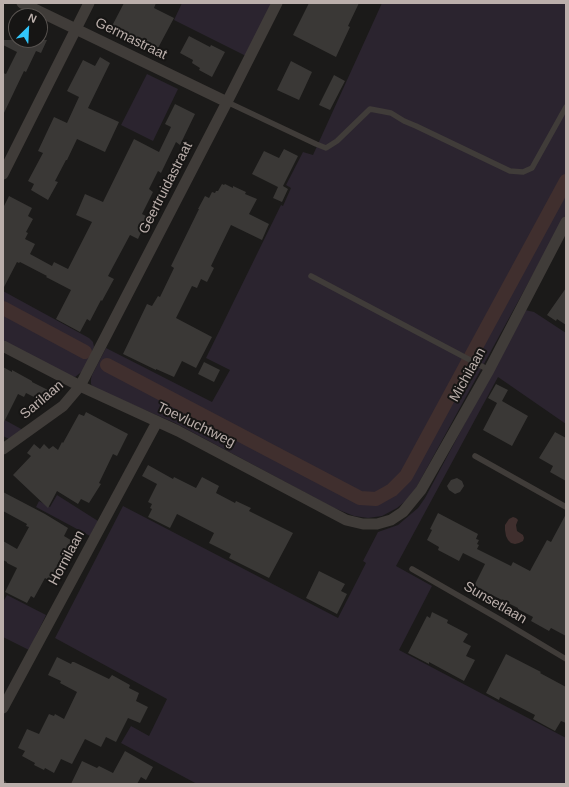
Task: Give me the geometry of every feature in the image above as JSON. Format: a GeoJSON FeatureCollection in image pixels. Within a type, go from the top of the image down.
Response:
{"type":"FeatureCollection","features":[{"type":"Feature","properties":{"kind":"street","name":"Germastraat"},"geometry":{"type":"LineString","coordinates":[[22,3],[227,102]]}},
{"type":"Feature","properties":{"kind":"street"},"geometry":{"type":"LineString","coordinates":[[3,174],[89,3]]}},
{"type":"Feature","properties":{"kind":"street","name":"Geertruidastraat"},"geometry":{"type":"LineString","coordinates":[[80,386],[277,3]]}},
{"type":"Feature","properties":{"kind":"street","name":"Michilaan"},"geometry":{"type":"LineString","coordinates":[[377,524],[391,520],[403,512],[421,490],[489,370],[566,222]]}},
{"type":"Feature","properties":{"kind":"street","name":"Toevluchtweg"},"geometry":{"type":"LineString","coordinates":[[3,346],[80,386],[178,431],[346,520],[363,524],[377,524]]}},
{"type":"Feature","properties":{"kind":"street","name":"Sarilaan"},"geometry":{"type":"LineString","coordinates":[[3,449],[63,406],[80,386]]}},
{"type":"Feature","properties":{"kind":"street","name":"Hornilaan"},"geometry":{"type":"LineString","coordinates":[[3,708],[157,422]]}},
{"type":"Feature","properties":{"kind":"lane"},"geometry":{"type":"LineString","coordinates":[[227,102],[326,148],[337,141],[370,109],[391,113],[404,121],[510,171],[523,172],[532,168],[566,107]]}},
{"type":"Feature","properties":{"kind":"lane"},"geometry":{"type":"LineString","coordinates":[[311,276],[489,370]]}},
{"type":"Feature","properties":{"kind":"lane"},"geometry":{"type":"LineString","coordinates":[[475,456],[566,507]]}},
{"type":"Feature","properties":{"kind":"lane","name":"Sunsetlaan"},"geometry":{"type":"LineString","coordinates":[[412,568],[566,659]]}},
{"type":"Feature","properties":{"kind":"shaded area"},"geometry":{"type":"Polygon","coordinates":[[[182,3],[272,3],[246,56],[174,20],[182,3]]]}},
{"type":"Feature","properties":{"kind":"shaded area"},"geometry":{"type":"Polygon","coordinates":[[[382,3],[566,3],[566,214],[416,488],[408,499],[397,508],[382,516],[368,518],[354,516],[334,508],[175,423],[94,388],[91,384],[91,379],[106,348],[212,402],[230,370],[206,358],[281,205],[283,206],[291,188],[286,185],[303,152],[313,155],[382,3]]]}},
{"type":"Feature","properties":{"kind":"shaded area"},"geometry":{"type":"Polygon","coordinates":[[[147,74],[178,89],[153,141],[121,125],[147,74]]]}},
{"type":"Feature","properties":{"kind":"shaded area"},"geometry":{"type":"Polygon","coordinates":[[[3,291],[89,338],[93,342],[94,347],[84,370],[75,377],[71,376],[3,341],[3,291]]]}},
{"type":"Feature","properties":{"kind":"shaded area"},"geometry":{"type":"Polygon","coordinates":[[[525,310],[534,312],[566,333],[566,424],[498,377],[396,566],[432,586],[399,650],[566,738],[566,784],[197,784],[121,743],[131,726],[149,736],[167,699],[55,638],[123,506],[338,618],[366,563],[363,561],[378,532],[398,525],[418,508],[425,498],[525,310]]]}},
{"type":"Feature","properties":{"kind":"shaded area"},"geometry":{"type":"Polygon","coordinates":[[[3,419],[23,430],[9,439],[3,436],[3,419]]]}},
{"type":"Feature","properties":{"kind":"shaded area"},"geometry":{"type":"Polygon","coordinates":[[[57,495],[98,521],[90,536],[36,507],[39,501],[50,507],[57,495]]]}},
{"type":"Feature","properties":{"kind":"shaded area"},"geometry":{"type":"Polygon","coordinates":[[[513,517],[518,520],[516,525],[517,531],[523,535],[524,538],[523,541],[515,544],[508,540],[505,530],[505,525],[509,519],[513,517]]]}},
{"type":"Feature","properties":{"kind":"shaded area"},"geometry":{"type":"Polygon","coordinates":[[[7,595],[46,615],[29,650],[3,637],[3,602],[7,595]]]}},
{"type":"Feature","properties":{"kind":"building"},"geometry":{"type":"Polygon","coordinates":[[[124,3],[156,3],[154,8],[174,18],[158,48],[112,26],[124,3]]]}},
{"type":"Feature","properties":{"kind":"building"},"geometry":{"type":"Polygon","coordinates":[[[309,3],[359,3],[336,57],[293,35],[309,3]]]}},
{"type":"Feature","properties":{"kind":"building"},"geometry":{"type":"Polygon","coordinates":[[[189,36],[210,47],[211,45],[225,52],[212,77],[199,70],[200,68],[192,63],[193,60],[180,53],[189,36]]]}},
{"type":"Feature","properties":{"kind":"building"},"geometry":{"type":"Polygon","coordinates":[[[3,40],[8,40],[8,48],[3,45],[3,40]]]}},
{"type":"Feature","properties":{"kind":"building"},"geometry":{"type":"Polygon","coordinates":[[[9,48],[43,48],[41,53],[36,51],[26,72],[24,71],[3,115],[3,73],[6,74],[17,52],[9,48]]]}},
{"type":"Feature","properties":{"kind":"building"},"geometry":{"type":"Polygon","coordinates":[[[100,57],[110,63],[88,108],[119,122],[105,152],[77,139],[55,181],[58,182],[48,200],[31,190],[34,184],[28,181],[43,153],[38,151],[54,117],[67,123],[79,97],[67,91],[83,60],[95,66],[100,57]]]}},
{"type":"Feature","properties":{"kind":"building"},"geometry":{"type":"Polygon","coordinates":[[[291,61],[312,72],[299,100],[277,90],[291,61]]]}},
{"type":"Feature","properties":{"kind":"building"},"geometry":{"type":"Polygon","coordinates":[[[334,75],[345,81],[330,110],[319,105],[334,75]]]}},
{"type":"Feature","properties":{"kind":"building"},"geometry":{"type":"Polygon","coordinates":[[[175,104],[195,114],[180,145],[176,142],[161,173],[158,171],[149,189],[153,192],[142,214],[148,217],[138,239],[130,235],[108,276],[114,279],[90,321],[87,319],[80,332],[56,319],[71,290],[46,277],[47,276],[20,262],[17,262],[3,289],[3,208],[9,196],[32,208],[28,216],[33,219],[26,232],[28,233],[25,239],[35,244],[30,254],[52,266],[54,262],[68,269],[92,222],[76,215],[85,194],[103,202],[134,139],[159,152],[171,127],[165,124],[175,104]]]}},
{"type":"Feature","properties":{"kind":"building"},"geometry":{"type":"Polygon","coordinates":[[[284,149],[298,156],[283,186],[288,189],[282,202],[273,198],[278,187],[252,174],[264,151],[279,158],[284,149]]]}},
{"type":"Feature","properties":{"kind":"building"},"geometry":{"type":"Polygon","coordinates":[[[222,184],[233,188],[233,186],[246,192],[245,194],[257,199],[249,214],[269,224],[262,240],[231,225],[211,266],[214,268],[207,282],[201,279],[197,288],[192,286],[176,318],[212,337],[196,368],[182,361],[174,377],[123,354],[147,304],[152,306],[158,296],[160,297],[174,268],[171,266],[205,196],[209,198],[212,192],[215,193],[218,191],[222,184]]]}},
{"type":"Feature","properties":{"kind":"building"},"geometry":{"type":"Polygon","coordinates":[[[566,288],[566,325],[547,315],[566,288]]]}},
{"type":"Feature","properties":{"kind":"building"},"geometry":{"type":"Polygon","coordinates":[[[204,362],[220,370],[214,382],[198,374],[204,362]]]}},
{"type":"Feature","properties":{"kind":"building"},"geometry":{"type":"Polygon","coordinates":[[[3,367],[12,372],[12,370],[50,391],[44,402],[26,393],[24,397],[18,394],[3,424],[3,367]]]}},
{"type":"Feature","properties":{"kind":"building"},"geometry":{"type":"Polygon","coordinates":[[[496,384],[508,390],[502,401],[528,416],[512,446],[483,430],[497,403],[488,398],[496,384]]]}},
{"type":"Feature","properties":{"kind":"building"},"geometry":{"type":"Polygon","coordinates":[[[86,412],[128,434],[117,456],[113,454],[99,483],[101,484],[89,503],[81,499],[78,504],[57,491],[48,508],[13,475],[31,456],[27,453],[34,444],[40,449],[44,444],[49,449],[53,446],[58,450],[79,414],[84,416],[86,412]]]}},
{"type":"Feature","properties":{"kind":"building"},"geometry":{"type":"Polygon","coordinates":[[[555,432],[566,438],[566,481],[550,472],[553,466],[539,458],[555,432]]]}},
{"type":"Feature","properties":{"kind":"building"},"geometry":{"type":"Polygon","coordinates":[[[148,465],[173,479],[174,477],[196,488],[202,477],[219,486],[216,493],[235,503],[236,501],[251,508],[249,511],[293,533],[269,578],[229,558],[231,554],[209,543],[214,533],[177,514],[170,528],[148,517],[152,509],[150,508],[152,504],[148,502],[157,484],[142,476],[148,465]]]}},
{"type":"Feature","properties":{"kind":"building"},"geometry":{"type":"Polygon","coordinates":[[[457,478],[462,481],[464,486],[460,492],[455,494],[449,490],[447,486],[451,480],[457,478]]]}},
{"type":"Feature","properties":{"kind":"building"},"geometry":{"type":"Polygon","coordinates":[[[3,492],[68,528],[64,536],[74,542],[60,568],[58,566],[50,581],[45,578],[34,598],[31,596],[27,603],[5,592],[17,568],[3,560],[3,541],[17,549],[29,527],[26,526],[27,524],[3,511],[3,492]]]}},
{"type":"Feature","properties":{"kind":"building"},"geometry":{"type":"Polygon","coordinates":[[[438,513],[478,534],[476,539],[479,540],[477,544],[479,545],[477,549],[511,566],[513,562],[530,571],[547,540],[551,542],[566,514],[566,636],[551,628],[549,631],[531,621],[533,617],[518,608],[474,586],[485,564],[463,553],[459,561],[438,550],[439,547],[427,540],[432,530],[430,529],[438,513]]]}},
{"type":"Feature","properties":{"kind":"building"},"geometry":{"type":"Polygon","coordinates":[[[319,571],[345,584],[341,591],[347,594],[337,614],[306,598],[319,571]]]}},
{"type":"Feature","properties":{"kind":"building"},"geometry":{"type":"Polygon","coordinates":[[[432,612],[448,620],[447,623],[468,634],[463,642],[471,646],[466,656],[475,660],[464,681],[429,662],[429,664],[408,653],[427,616],[430,618],[432,612]]]}},
{"type":"Feature","properties":{"kind":"building"},"geometry":{"type":"Polygon","coordinates":[[[506,654],[566,687],[566,723],[561,721],[555,731],[533,719],[535,715],[500,697],[499,700],[486,693],[506,654]]]}},
{"type":"Feature","properties":{"kind":"building"},"geometry":{"type":"Polygon","coordinates":[[[57,657],[71,664],[74,662],[109,679],[112,675],[130,685],[129,688],[139,693],[136,701],[148,707],[140,723],[128,718],[116,742],[106,737],[101,747],[85,739],[72,764],[61,759],[54,773],[45,768],[44,770],[34,765],[35,763],[22,756],[25,751],[18,748],[27,729],[39,734],[49,714],[54,716],[55,714],[64,719],[77,692],[60,683],[61,681],[48,675],[57,657]]]}},
{"type":"Feature","properties":{"kind":"building"},"geometry":{"type":"Polygon","coordinates":[[[125,751],[153,767],[146,780],[141,777],[137,784],[71,784],[82,761],[97,768],[99,766],[113,773],[125,751]]]}},
{"type":"Feature","properties":{"kind":"waterway"},"geometry":{"type":"LineString","coordinates":[[107,365],[360,498],[376,499],[392,490],[406,476],[566,181]]}},
{"type":"Feature","properties":{"kind":"waterway"},"geometry":{"type":"LineString","coordinates":[[3,308],[85,352]]}}]}
